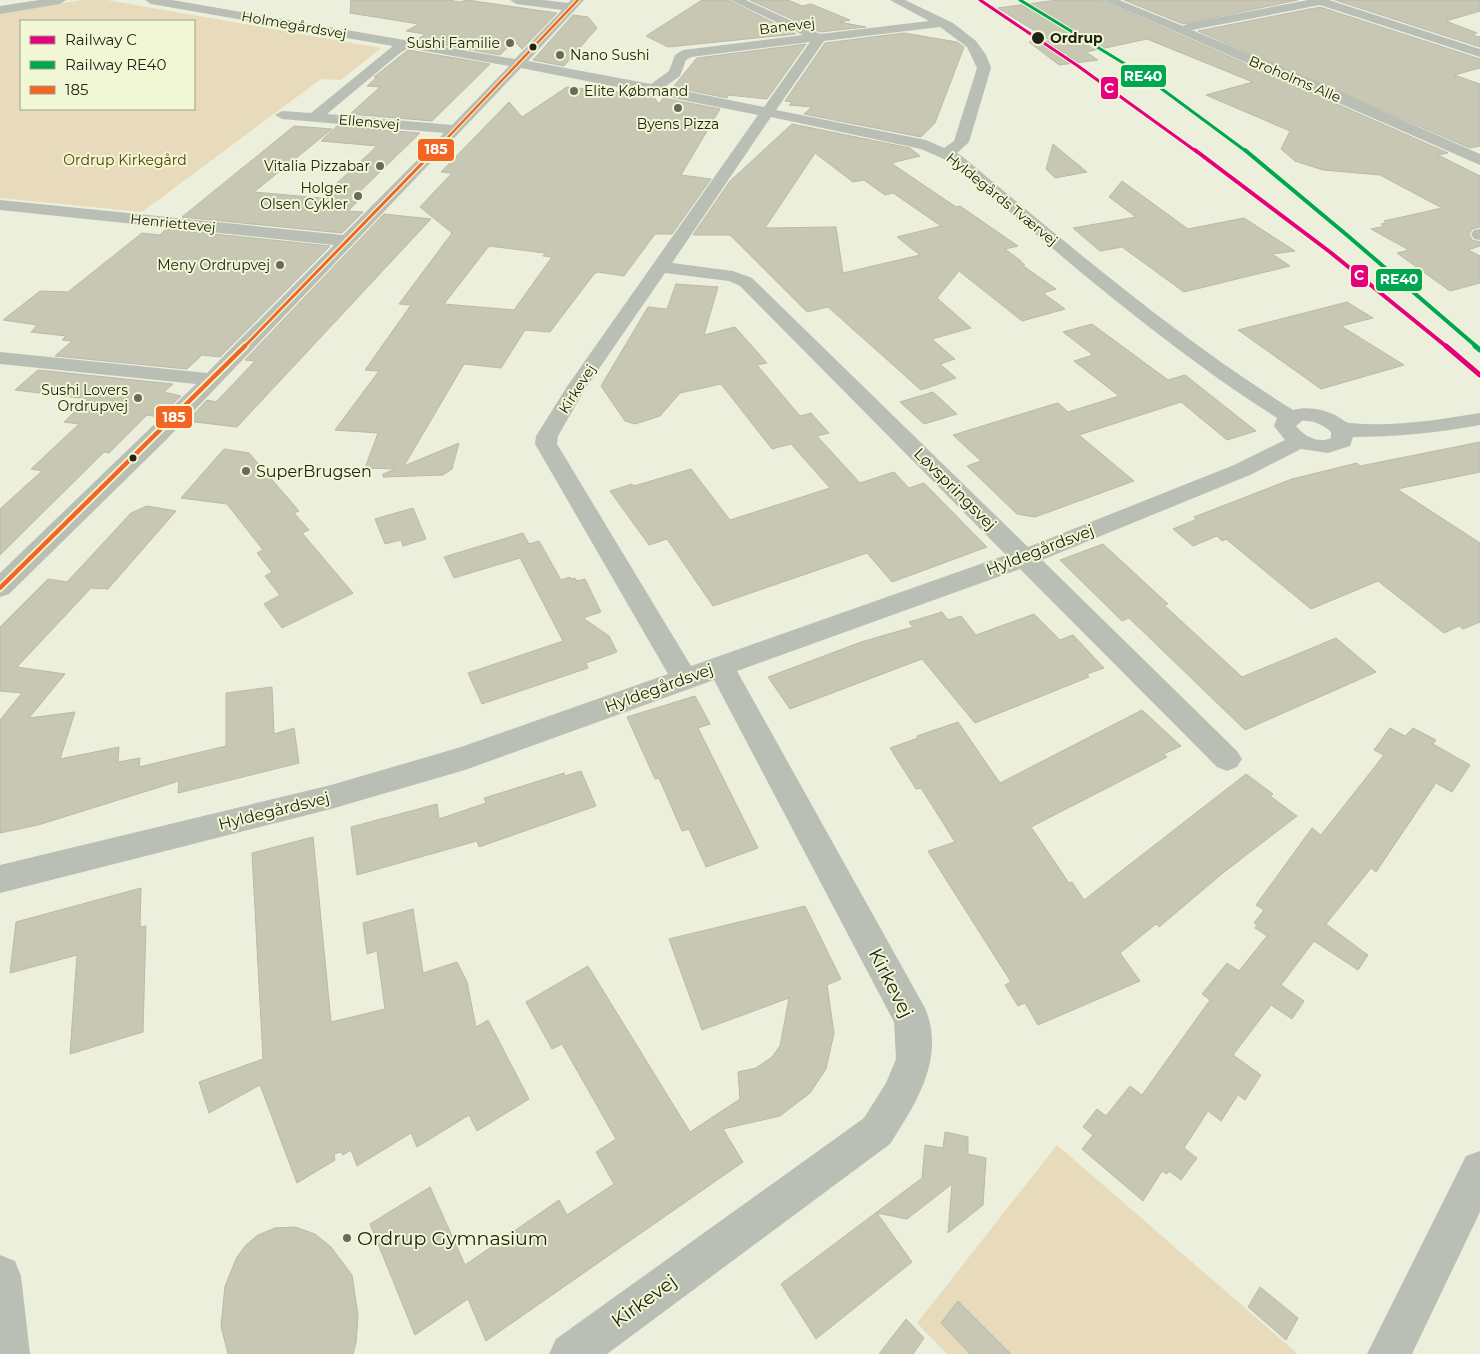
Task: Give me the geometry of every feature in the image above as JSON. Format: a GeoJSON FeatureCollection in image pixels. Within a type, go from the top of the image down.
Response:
{"type":"FeatureCollection","features":[{"type":"Feature","properties":{"kind":"street"},"geometry":{"type":"LineString","coordinates":[[0,10],[60,0]]}},
{"type":"Feature","properties":{"kind":"street","name":"Holmegårdsvej"},"geometry":{"type":"LineString","coordinates":[[151,0],[517,64]]}},
{"type":"Feature","properties":{"kind":"street"},"geometry":{"type":"LineString","coordinates":[[516,0],[574,4]]}},
{"type":"Feature","properties":{"kind":"street"},"geometry":{"type":"LineString","coordinates":[[736,0],[819,38]]}},
{"type":"Feature","properties":{"kind":"street"},"geometry":{"type":"LineString","coordinates":[[896,0],[968,39],[982,57],[984,68],[960,142],[957,147],[946,153]]}},
{"type":"Feature","properties":{"kind":"street","name":"Broholms Alle"},"geometry":{"type":"LineString","coordinates":[[1109,0],[1296,78],[1480,160]]}},
{"type":"Feature","properties":{"kind":"street"},"geometry":{"type":"LineString","coordinates":[[1189,27],[1319,1],[1480,52]]}},
{"type":"Feature","properties":{"kind":"street"},"geometry":{"type":"LineString","coordinates":[[0,588],[158,435],[456,130],[574,4]]}},
{"type":"Feature","properties":{"kind":"street","name":"Banevej"},"geometry":{"type":"LineString","coordinates":[[654,89],[675,73],[680,58],[688,53],[940,23]]}},
{"type":"Feature","properties":{"kind":"street","name":"Kirkevej"},"geometry":{"type":"LineString","coordinates":[[685,679],[546,444],[547,436],[575,389],[819,38]]}},
{"type":"Feature","properties":{"kind":"street"},"geometry":{"type":"LineString","coordinates":[[314,118],[395,50],[407,44]]}},
{"type":"Feature","properties":{"kind":"street","name":"Hyldegårds Tværvej"},"geometry":{"type":"LineString","coordinates":[[517,64],[654,89],[906,140],[946,153],[958,160],[1187,349],[1295,429]]}},
{"type":"Feature","properties":{"kind":"street","name":"Ellensvej"},"geometry":{"type":"LineString","coordinates":[[282,115],[456,130]]}},
{"type":"Feature","properties":{"kind":"street","name":"Henriettevej"},"geometry":{"type":"LineString","coordinates":[[0,205],[346,241]]}},
{"type":"Feature","properties":{"kind":"street","name":"Løvspringsvej"},"geometry":{"type":"LineString","coordinates":[[660,267],[733,276],[746,282],[1227,759]]}},
{"type":"Feature","properties":{"kind":"street"},"geometry":{"type":"LineString","coordinates":[[0,358],[36,360],[211,380]]}},
{"type":"Feature","properties":{"kind":"street"},"geometry":{"type":"LineString","coordinates":[[1342,430],[1342,440],[1337,444],[1320,446],[1295,429],[1297,415],[1318,416],[1328,419],[1342,430],[1393,430],[1480,419]]}},
{"type":"Feature","properties":{"kind":"street","name":"Hyldegårdsvej"},"geometry":{"type":"LineString","coordinates":[[0,879],[331,797],[473,755],[1024,558],[1242,470],[1295,429]]}},
{"type":"Feature","properties":{"kind":"street","name":"Kirkevej"},"geometry":{"type":"LineString","coordinates":[[571,1354],[877,1131],[900,1095],[914,1059],[912,1020],[720,666]]}},
{"type":"Feature","properties":{"kind":"street"},"geometry":{"type":"LineString","coordinates":[[1389,1354],[1480,1170]]}},
{"type":"Feature","properties":{"kind":"street"},"geometry":{"type":"LineString","coordinates":[[0,1276],[8,1354]]}},
{"type":"Feature","properties":{"kind":"green space","name":"Ordrup Kirkegård"},"geometry":{"type":"Polygon","coordinates":[[[82,0],[107,0],[381,48],[341,80],[321,79],[142,212],[0,198],[0,13],[82,0]]]}},
{"type":"Feature","properties":{"kind":"green space"},"geometry":{"type":"Polygon","coordinates":[[[1057,1145],[1298,1354],[947,1354],[917,1323],[1057,1145]]]}},
{"type":"Feature","properties":{"kind":"building"},"geometry":{"type":"Polygon","coordinates":[[[351,0],[448,0],[460,2],[467,0],[557,13],[522,49],[514,41],[500,55],[417,40],[425,34],[406,31],[419,24],[350,13],[351,0]]]}},
{"type":"Feature","properties":{"kind":"building"},"geometry":{"type":"Polygon","coordinates":[[[702,0],[728,0],[796,34],[668,47],[646,36],[702,0]]]}},
{"type":"Feature","properties":{"kind":"building"},"geometry":{"type":"Polygon","coordinates":[[[750,0],[788,0],[802,6],[811,4],[850,20],[839,22],[866,27],[820,32],[750,0]]]}},
{"type":"Feature","properties":{"kind":"building"},"geometry":{"type":"Polygon","coordinates":[[[1057,0],[1101,0],[1448,153],[1438,155],[1480,176],[1480,227],[1472,229],[1469,234],[1472,240],[1480,242],[1480,246],[1468,250],[1480,256],[1480,283],[1450,291],[1397,253],[1409,250],[1371,229],[1385,226],[1381,224],[1387,223],[1384,221],[1442,208],[1380,175],[1323,170],[1295,161],[1281,149],[1290,131],[1206,95],[1253,82],[1147,39],[1086,52],[1098,60],[1059,65],[1029,42],[1051,41],[998,8],[1057,0]]]}},
{"type":"Feature","properties":{"kind":"building"},"geometry":{"type":"Polygon","coordinates":[[[1124,0],[1298,0],[1183,24],[1124,0]]]}},
{"type":"Feature","properties":{"kind":"building"},"geometry":{"type":"Polygon","coordinates":[[[1335,0],[1480,0],[1480,11],[1446,21],[1477,33],[1471,35],[1480,37],[1480,47],[1335,0]]]}},
{"type":"Feature","properties":{"kind":"building"},"geometry":{"type":"Polygon","coordinates":[[[1320,7],[1480,59],[1480,68],[1454,75],[1480,84],[1480,146],[1470,148],[1198,31],[1320,7]]]}},
{"type":"Feature","properties":{"kind":"building"},"geometry":{"type":"Polygon","coordinates":[[[573,15],[588,17],[597,28],[564,66],[533,60],[573,15]]]}},
{"type":"Feature","properties":{"kind":"building"},"geometry":{"type":"Polygon","coordinates":[[[904,33],[957,42],[964,47],[935,123],[921,137],[804,114],[812,107],[789,105],[792,102],[785,101],[825,43],[904,33]]]}},
{"type":"Feature","properties":{"kind":"building"},"geometry":{"type":"Polygon","coordinates":[[[806,44],[767,99],[728,95],[727,98],[673,87],[697,58],[806,44]]]}},
{"type":"Feature","properties":{"kind":"building"},"geometry":{"type":"Polygon","coordinates":[[[408,50],[490,64],[432,121],[350,114],[380,87],[367,86],[377,77],[374,77],[408,50]]]}},
{"type":"Feature","properties":{"kind":"building"},"geometry":{"type":"Polygon","coordinates":[[[567,87],[653,96],[659,104],[663,98],[720,109],[681,175],[711,179],[672,234],[655,234],[624,276],[598,272],[594,274],[550,332],[525,330],[501,368],[464,364],[404,466],[459,443],[452,469],[443,475],[383,477],[383,474],[395,469],[365,468],[378,433],[335,430],[379,371],[365,370],[411,305],[399,304],[452,233],[420,207],[452,173],[441,172],[509,102],[522,117],[567,87]],[[489,246],[444,304],[514,310],[552,257],[543,256],[545,253],[489,246]]]}},
{"type":"Feature","properties":{"kind":"building"},"geometry":{"type":"Polygon","coordinates":[[[792,124],[910,148],[920,156],[891,163],[956,207],[960,206],[1018,246],[1005,249],[1025,265],[1022,265],[1056,289],[1043,293],[1065,309],[1022,321],[959,271],[937,298],[971,328],[932,339],[955,359],[940,364],[956,378],[921,390],[828,307],[807,312],[730,235],[693,235],[730,181],[792,124]],[[815,153],[765,228],[836,227],[843,273],[920,255],[897,237],[941,226],[893,193],[885,195],[864,180],[853,182],[815,153]]]}},
{"type":"Feature","properties":{"kind":"building"},"geometry":{"type":"Polygon","coordinates":[[[294,126],[332,129],[254,192],[321,198],[377,146],[321,141],[337,126],[420,133],[350,201],[358,201],[348,211],[363,212],[342,233],[182,217],[294,126]]]}},
{"type":"Feature","properties":{"kind":"building"},"geometry":{"type":"Polygon","coordinates":[[[1053,144],[1087,172],[1055,178],[1046,169],[1053,144]]]}},
{"type":"Feature","properties":{"kind":"building"},"geometry":{"type":"Polygon","coordinates":[[[1122,181],[1188,229],[1244,218],[1295,251],[1272,254],[1290,266],[1184,292],[1122,247],[1100,251],[1073,228],[1136,217],[1109,197],[1122,181]]]}},
{"type":"Feature","properties":{"kind":"building"},"geometry":{"type":"Polygon","coordinates":[[[384,214],[431,219],[237,427],[187,421],[207,400],[216,402],[255,361],[245,360],[384,214]]]}},
{"type":"Feature","properties":{"kind":"building"},"geometry":{"type":"Polygon","coordinates":[[[166,229],[330,246],[220,357],[202,355],[187,369],[55,356],[72,341],[62,340],[66,336],[31,332],[37,325],[3,320],[40,291],[68,292],[142,233],[160,235],[166,229]]]}},
{"type":"Feature","properties":{"kind":"building"},"geometry":{"type":"Polygon","coordinates":[[[676,284],[718,287],[704,335],[735,327],[767,363],[757,365],[800,416],[811,413],[829,433],[817,436],[860,483],[894,472],[909,488],[924,483],[987,547],[892,582],[867,553],[713,606],[667,539],[649,545],[610,491],[691,469],[730,520],[830,488],[791,444],[772,449],[721,384],[680,393],[660,416],[635,424],[625,421],[601,386],[648,307],[667,309],[676,284]]]}},
{"type":"Feature","properties":{"kind":"building"},"geometry":{"type":"Polygon","coordinates":[[[1347,302],[1373,318],[1341,326],[1404,365],[1321,389],[1238,330],[1347,302]]]}},
{"type":"Feature","properties":{"kind":"building"},"geometry":{"type":"Polygon","coordinates":[[[1092,324],[1168,380],[1185,375],[1256,431],[1227,440],[1181,402],[1079,435],[1134,481],[1035,517],[1017,514],[967,466],[981,461],[953,435],[1058,403],[1068,412],[1119,396],[1074,361],[1093,355],[1063,332],[1092,324]]]}},
{"type":"Feature","properties":{"kind":"building"},"geometry":{"type":"Polygon","coordinates":[[[38,370],[173,384],[164,392],[181,396],[159,417],[147,415],[109,453],[104,452],[0,555],[0,509],[42,471],[31,469],[79,424],[64,422],[88,399],[15,390],[38,370]]]}},
{"type":"Feature","properties":{"kind":"building"},"geometry":{"type":"Polygon","coordinates":[[[933,392],[957,414],[924,424],[900,402],[933,392]]]}},
{"type":"Feature","properties":{"kind":"building"},"geometry":{"type":"Polygon","coordinates":[[[1480,442],[1480,472],[1397,489],[1480,543],[1480,622],[1463,629],[1459,626],[1444,633],[1378,581],[1311,609],[1226,539],[1222,541],[1217,536],[1193,546],[1173,529],[1197,519],[1194,517],[1292,479],[1357,463],[1360,466],[1480,442]]]}},
{"type":"Feature","properties":{"kind":"building"},"geometry":{"type":"Polygon","coordinates":[[[224,449],[249,453],[299,511],[294,513],[309,530],[302,533],[353,593],[282,628],[264,604],[280,595],[265,576],[272,572],[257,553],[263,550],[227,504],[181,498],[224,449]]]}},
{"type":"Feature","properties":{"kind":"building"},"geometry":{"type":"Polygon","coordinates":[[[147,506],[176,511],[108,589],[91,588],[17,667],[65,674],[29,718],[75,712],[60,759],[119,747],[118,762],[140,758],[139,767],[226,746],[226,693],[272,687],[274,734],[294,728],[299,763],[178,793],[179,781],[38,825],[0,833],[0,720],[22,693],[0,691],[0,627],[48,579],[67,582],[131,513],[147,506]]]}},
{"type":"Feature","properties":{"kind":"building"},"geometry":{"type":"Polygon","coordinates":[[[413,508],[426,539],[403,546],[401,540],[385,544],[375,519],[413,508]]]}},
{"type":"Feature","properties":{"kind":"building"},"geometry":{"type":"Polygon","coordinates":[[[523,533],[529,544],[539,541],[561,580],[570,577],[571,579],[575,578],[577,581],[585,579],[601,612],[583,618],[609,636],[617,652],[586,663],[588,668],[482,704],[468,673],[563,641],[520,558],[454,578],[444,557],[523,533]]]}},
{"type":"Feature","properties":{"kind":"building"},"geometry":{"type":"Polygon","coordinates":[[[1103,544],[1168,604],[1164,605],[1242,677],[1336,638],[1376,672],[1245,730],[1129,618],[1122,621],[1060,560],[1103,544]]]}},
{"type":"Feature","properties":{"kind":"building"},"geometry":{"type":"Polygon","coordinates":[[[942,612],[948,620],[961,616],[976,635],[1034,614],[1060,640],[1073,635],[1104,668],[1087,674],[1089,677],[975,723],[922,659],[790,709],[768,677],[861,642],[913,627],[909,622],[942,612]]]}},
{"type":"Feature","properties":{"kind":"building"},"geometry":{"type":"Polygon","coordinates":[[[695,696],[710,724],[698,728],[758,848],[706,867],[689,829],[682,831],[659,778],[655,779],[627,717],[695,696]]]}},
{"type":"Feature","properties":{"kind":"building"},"geometry":{"type":"Polygon","coordinates":[[[1142,710],[1181,746],[1164,754],[1167,757],[1031,827],[1069,883],[1072,882],[1084,900],[1246,774],[1273,794],[1270,796],[1297,816],[1223,873],[1159,927],[1156,924],[1120,953],[1140,981],[1038,1025],[1025,1003],[1018,1006],[1005,985],[1011,982],[928,851],[955,842],[921,788],[916,789],[890,748],[918,738],[917,736],[958,722],[1000,783],[1142,710]]]}},
{"type":"Feature","properties":{"kind":"building"},"geometry":{"type":"Polygon","coordinates":[[[1390,728],[1405,736],[1413,728],[1436,740],[1433,744],[1470,765],[1452,792],[1436,783],[1376,872],[1371,868],[1326,924],[1368,955],[1358,970],[1314,941],[1281,985],[1304,1001],[1292,1019],[1271,1005],[1233,1055],[1261,1075],[1245,1100],[1238,1095],[1221,1121],[1208,1111],[1184,1148],[1197,1158],[1181,1180],[1169,1171],[1167,1174],[1162,1171],[1143,1201],[1082,1149],[1093,1135],[1083,1127],[1097,1109],[1106,1116],[1130,1086],[1142,1095],[1210,1000],[1202,994],[1227,963],[1239,971],[1267,936],[1255,928],[1257,925],[1254,923],[1264,910],[1256,905],[1312,828],[1321,835],[1384,755],[1374,750],[1390,728]]]}},
{"type":"Feature","properties":{"kind":"building"},"geometry":{"type":"Polygon","coordinates":[[[581,771],[596,806],[479,847],[477,841],[357,875],[351,827],[437,804],[439,819],[486,803],[484,798],[564,773],[565,776],[581,771]]]}},
{"type":"Feature","properties":{"kind":"building"},"geometry":{"type":"Polygon","coordinates":[[[313,837],[331,1022],[385,1009],[377,951],[367,954],[363,923],[413,909],[423,973],[457,962],[467,982],[476,1027],[488,1020],[529,1099],[477,1131],[469,1115],[417,1147],[411,1133],[357,1166],[351,1150],[343,1155],[341,1152],[334,1154],[335,1160],[297,1183],[260,1085],[209,1113],[199,1082],[263,1059],[252,853],[313,837]]]}},
{"type":"Feature","properties":{"kind":"building"},"geometry":{"type":"Polygon","coordinates":[[[141,888],[140,927],[146,926],[143,1032],[70,1054],[77,955],[10,973],[16,922],[141,888]]]}},
{"type":"Feature","properties":{"kind":"building"},"geometry":{"type":"Polygon","coordinates":[[[805,906],[841,979],[827,985],[834,1033],[826,1069],[810,1093],[780,1116],[723,1129],[743,1162],[486,1341],[468,1299],[415,1335],[370,1224],[430,1187],[465,1265],[559,1200],[567,1215],[614,1184],[596,1152],[616,1139],[562,1044],[552,1049],[526,1002],[588,966],[690,1132],[740,1099],[738,1072],[756,1068],[772,1057],[780,1046],[789,998],[702,1030],[669,939],[805,906]]]}},
{"type":"Feature","properties":{"kind":"building"},"geometry":{"type":"Polygon","coordinates":[[[945,1132],[968,1137],[968,1154],[986,1158],[983,1205],[948,1233],[952,1184],[907,1219],[877,1213],[912,1262],[816,1339],[781,1284],[922,1178],[925,1145],[943,1148],[945,1132]]]}},
{"type":"Feature","properties":{"kind":"building"},"geometry":{"type":"Polygon","coordinates":[[[295,1227],[315,1234],[331,1247],[352,1275],[358,1315],[356,1343],[353,1354],[228,1354],[221,1326],[225,1286],[237,1257],[246,1245],[258,1235],[275,1228],[295,1227]]]}},
{"type":"Feature","properties":{"kind":"building"},"geometry":{"type":"Polygon","coordinates":[[[1260,1287],[1298,1318],[1286,1340],[1248,1307],[1260,1287]]]}},
{"type":"Feature","properties":{"kind":"building"},"geometry":{"type":"Polygon","coordinates":[[[958,1301],[1011,1354],[970,1354],[941,1323],[958,1301]]]}},
{"type":"Feature","properties":{"kind":"building"},"geometry":{"type":"Polygon","coordinates":[[[906,1319],[924,1338],[913,1354],[879,1354],[906,1319]]]}},
{"type":"Feature","properties":{"kind":"rail line","name":"C"},"geometry":{"type":"LineString","coordinates":[[980,0],[1078,66],[1205,158],[1360,276],[1480,375]]}},
{"type":"Feature","properties":{"kind":"rail line","name":"RE40"},"geometry":{"type":"LineString","coordinates":[[1020,0],[1119,60],[1214,126],[1315,208],[1480,350]]}},
{"type":"Feature","properties":{"kind":"transit line","name":"185"},"geometry":{"type":"LineString","coordinates":[[0,588],[293,297],[578,0]]}},
{"type":"Feature","properties":{"kind":"place","name":"Ordrup"},"geometry":{"type":"Point","coordinates":[1038,38]}},
{"type":"Feature","properties":{"kind":"place","name":"Sushi Familie"},"geometry":{"type":"Point","coordinates":[510,43]}},
{"type":"Feature","properties":{"kind":"place","name":"Nano Sushi"},"geometry":{"type":"Point","coordinates":[560,55]}},
{"type":"Feature","properties":{"kind":"place","name":"Elite Købmand"},"geometry":{"type":"Point","coordinates":[574,91]}},
{"type":"Feature","properties":{"kind":"place","name":"Byens Pizza"},"geometry":{"type":"Point","coordinates":[678,108]}},
{"type":"Feature","properties":{"kind":"place","name":"Vitalia Pizzabar"},"geometry":{"type":"Point","coordinates":[380,166]}},
{"type":"Feature","properties":{"kind":"place","name":"Holger Olsen Cykler"},"geometry":{"type":"Point","coordinates":[358,196]}},
{"type":"Feature","properties":{"kind":"place","name":"Meny Ordrupvej"},"geometry":{"type":"Point","coordinates":[280,265]}},
{"type":"Feature","properties":{"kind":"place","name":"Sushi Lovers Ordrupvej"},"geometry":{"type":"Point","coordinates":[138,398]}},
{"type":"Feature","properties":{"kind":"place","name":"SuperBrugsen"},"geometry":{"type":"Point","coordinates":[246,471]}},
{"type":"Feature","properties":{"kind":"place","name":"Ordrup Gymnasium"},"geometry":{"type":"Point","coordinates":[347,1238]}}]}
